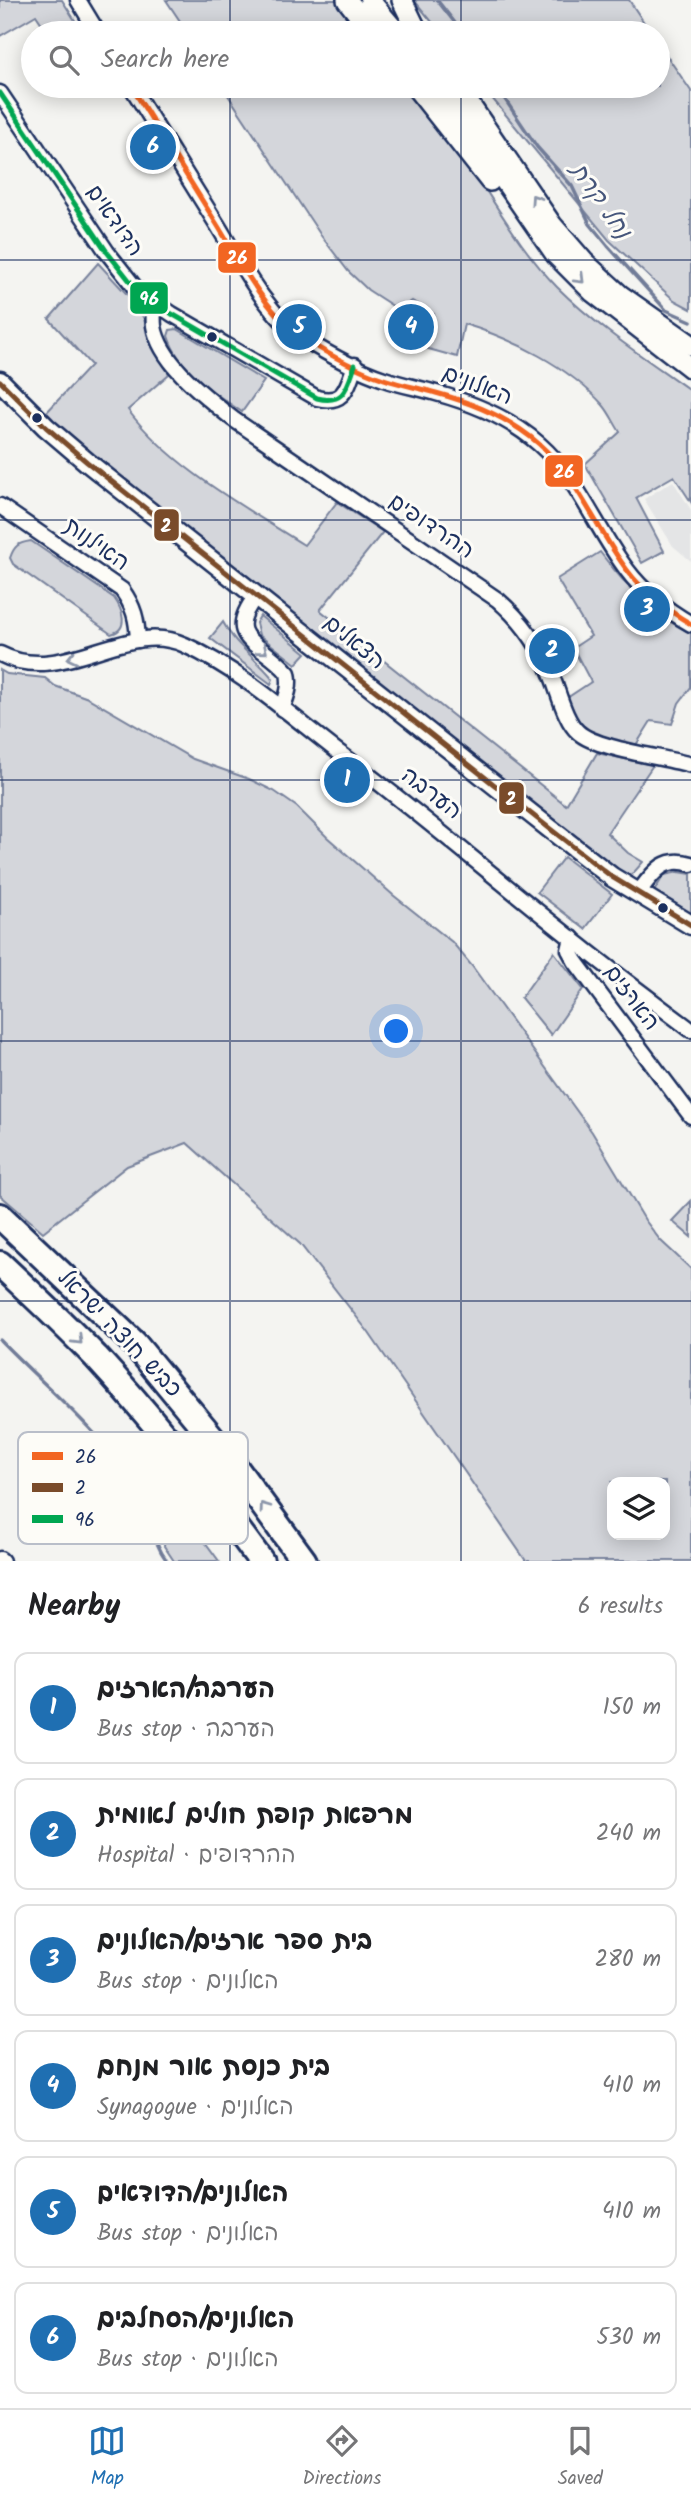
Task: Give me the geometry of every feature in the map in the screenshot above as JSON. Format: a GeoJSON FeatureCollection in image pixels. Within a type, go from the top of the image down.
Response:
{"type":"FeatureCollection","features":[{"type":"Feature","properties":{"kind":"highway","name":"כביש חוצה ישראל"},"geometry":{"type":"LineString","coordinates":[[0,1216],[134,1343],[208,1432]]}},
{"type":"Feature","properties":{"kind":"highway","name":"כביש חוצה ישראל"},"geometry":{"type":"LineString","coordinates":[[0,1264],[96,1357],[160,1432]]}},
{"type":"Feature","properties":{"kind":"highway"},"geometry":{"type":"LineString","coordinates":[[0,1272],[30,1292]]}},
{"type":"Feature","properties":{"kind":"highway","name":"כביש חוצה ישראל"},"geometry":{"type":"LineString","coordinates":[[248,1484],[304,1561]]}},
{"type":"Feature","properties":{"kind":"highway","name":"כביש חוצה ישראל"},"geometry":{"type":"LineString","coordinates":[[248,1543],[261,1561]]}},
{"type":"Feature","properties":{"kind":"main road"},"geometry":{"type":"LineString","coordinates":[[347,0],[364,21]]}},
{"type":"Feature","properties":{"kind":"main road"},"geometry":{"type":"LineString","coordinates":[[369,1],[383,4],[394,0]]}},
{"type":"Feature","properties":{"kind":"main road"},"geometry":{"type":"LineString","coordinates":[[402,0],[412,21]]}},
{"type":"Feature","properties":{"kind":"main road"},"geometry":{"type":"LineString","coordinates":[[369,1],[386,21]]}},
{"type":"Feature","properties":{"kind":"main road"},"geometry":{"type":"LineString","coordinates":[[425,98],[505,199],[593,292],[691,368]]}},
{"type":"Feature","properties":{"kind":"main road"},"geometry":{"type":"LineString","coordinates":[[447,98],[556,254]]}},
{"type":"Feature","properties":{"kind":"main road"},"geometry":{"type":"LineString","coordinates":[[465,98],[552,225],[584,262],[635,307],[691,345]]}},
{"type":"Feature","properties":{"kind":"street"},"geometry":{"type":"LineString","coordinates":[[78,0],[91,21]]}},
{"type":"Feature","properties":{"kind":"street","name":"הדודאים"},"geometry":{"type":"LineString","coordinates":[[0,93],[123,274],[154,303],[317,398],[329,401],[338,397],[346,390],[355,365]]}},
{"type":"Feature","properties":{"kind":"street","name":"האלונים"},"geometry":{"type":"LineString","coordinates":[[138,98],[258,290],[302,338],[384,379],[438,393],[497,414],[517,427],[540,444],[557,463],[628,572],[662,607],[691,624]]}},
{"type":"Feature","properties":{"kind":"street","name":"ההרדופים"},"geometry":{"type":"LineString","coordinates":[[154,303],[154,326],[160,343],[170,359],[198,390],[233,419],[498,600],[517,616],[533,637],[578,732],[594,741],[691,765]]}},
{"type":"Feature","properties":{"kind":"street","name":"הצאלים"},"geometry":{"type":"LineString","coordinates":[[0,381],[46,427],[87,462],[505,794],[612,877],[691,925]]}},
{"type":"Feature","properties":{"kind":"street","name":"האילנות"},"geometry":{"type":"LineString","coordinates":[[0,506],[122,590],[133,605],[137,618],[138,640]]}},
{"type":"Feature","properties":{"kind":"street"},"geometry":{"type":"LineString","coordinates":[[256,596],[242,617],[241,629],[288,673],[290,681],[282,709]]}},
{"type":"Feature","properties":{"kind":"street","name":"הערבה"},"geometry":{"type":"LineString","coordinates":[[0,654],[26,663],[51,663],[138,640],[163,638],[183,644],[237,676],[431,822],[572,938],[691,1030]]}},
{"type":"Feature","properties":{"kind":"street"},"geometry":{"type":"LineString","coordinates":[[638,893],[660,866],[670,861],[691,864]]}},
{"type":"Feature","properties":{"kind":"street","name":"הארזים"},"geometry":{"type":"LineString","coordinates":[[572,938],[569,950],[575,961],[691,1116]]}},
{"type":"Feature","properties":{"kind":"shaded area"},"geometry":{"type":"Polygon","coordinates":[[[0,0],[62,0],[75,21],[40,21],[36,15],[21,21],[21,24],[0,36],[0,0]]]}},
{"type":"Feature","properties":{"kind":"shaded area"},"geometry":{"type":"Polygon","coordinates":[[[166,0],[340,0],[357,21],[180,21],[166,0]]]}},
{"type":"Feature","properties":{"kind":"shaded area"},"geometry":{"type":"Polygon","coordinates":[[[414,0],[629,0],[643,21],[431,21],[414,0]]]}},
{"type":"Feature","properties":{"kind":"shaded area"},"geometry":{"type":"Polygon","coordinates":[[[670,60],[691,91],[691,309],[674,300],[609,240],[492,98],[670,98],[670,60]]]}},
{"type":"Feature","properties":{"kind":"shaded area"},"geometry":{"type":"Polygon","coordinates":[[[230,98],[419,98],[461,153],[543,272],[572,302],[605,329],[691,391],[691,502],[674,476],[636,498],[664,551],[642,563],[585,464],[620,432],[608,411],[589,391],[557,366],[539,356],[464,324],[457,357],[425,348],[434,314],[412,301],[399,310],[368,290],[348,271],[322,237],[230,98]]]}},
{"type":"Feature","properties":{"kind":"shaded area"},"geometry":{"type":"Polygon","coordinates":[[[98,263],[136,304],[144,319],[151,344],[169,374],[128,410],[165,450],[210,485],[304,545],[337,502],[383,532],[320,610],[566,805],[597,753],[653,765],[607,833],[628,853],[643,862],[629,878],[157,508],[45,414],[91,365],[49,319],[98,263]]]}},
{"type":"Feature","properties":{"kind":"shaded area"},"geometry":{"type":"Polygon","coordinates":[[[177,329],[264,381],[242,412],[199,380],[180,360],[168,336],[170,330],[177,329]]]}},
{"type":"Feature","properties":{"kind":"shaded area"},"geometry":{"type":"Polygon","coordinates":[[[673,481],[691,510],[691,561],[673,546],[644,499],[673,481]]]}},
{"type":"Feature","properties":{"kind":"shaded area"},"geometry":{"type":"Polygon","coordinates":[[[31,541],[114,598],[122,613],[121,628],[111,634],[13,564],[10,558],[15,548],[31,541]]]}},
{"type":"Feature","properties":{"kind":"shaded area"},"geometry":{"type":"Polygon","coordinates":[[[600,552],[619,576],[652,609],[691,633],[691,687],[679,703],[672,724],[651,721],[636,745],[592,734],[579,722],[567,698],[591,682],[573,648],[591,636],[557,579],[600,552]]]}},
{"type":"Feature","properties":{"kind":"shaded area"},"geometry":{"type":"Polygon","coordinates":[[[260,616],[306,653],[296,664],[259,635],[256,623],[260,616]]]}},
{"type":"Feature","properties":{"kind":"shaded area"},"geometry":{"type":"Polygon","coordinates":[[[223,622],[234,638],[273,679],[271,684],[210,638],[223,622]]]}},
{"type":"Feature","properties":{"kind":"shaded area"},"geometry":{"type":"Polygon","coordinates":[[[0,670],[7,674],[45,678],[55,686],[88,698],[193,759],[274,791],[297,807],[393,895],[452,942],[472,966],[592,1132],[645,1220],[660,1240],[691,1269],[691,1561],[526,1561],[369,1333],[300,1244],[187,1143],[127,1166],[43,1232],[0,1195],[0,670]]]}},
{"type":"Feature","properties":{"kind":"shaded area"},"geometry":{"type":"Polygon","coordinates":[[[564,857],[612,894],[585,929],[537,892],[564,857]]]}},
{"type":"Feature","properties":{"kind":"shaded area"},"geometry":{"type":"Polygon","coordinates":[[[679,872],[691,874],[691,916],[653,893],[664,875],[679,872]]]}},
{"type":"Feature","properties":{"kind":"shaded area"},"geometry":{"type":"Polygon","coordinates":[[[554,952],[583,989],[551,1035],[521,998],[554,952]]]}},
{"type":"Feature","properties":{"kind":"shaded area"},"geometry":{"type":"Polygon","coordinates":[[[691,1201],[691,1237],[672,1221],[691,1201]]]}},
{"type":"Feature","properties":{"kind":"shaded area"},"geometry":{"type":"Polygon","coordinates":[[[206,1544],[219,1561],[174,1561],[164,1546],[206,1544]]]}},
{"type":"Feature","properties":{"kind":"waterway","name":"נחל קרת"},"geometry":{"type":"LineString","coordinates":[[437,0],[454,21]]}},
{"type":"Feature","properties":{"kind":"waterway","name":"נחל קרת"},"geometry":{"type":"LineString","coordinates":[[504,98],[537,147],[572,186],[590,224],[608,246],[666,310],[691,321]]}},
{"type":"Feature","properties":{"kind":"waterway"},"geometry":{"type":"LineString","coordinates":[[0,1340],[93,1432]]}},
{"type":"Feature","properties":{"kind":"waterway"},"geometry":{"type":"LineString","coordinates":[[157,1544],[167,1561]]}},
{"type":"Feature","properties":{"kind":"transit line","name":"96"},"geometry":{"type":"LineString","coordinates":[[0,93],[107,252],[137,290],[172,314],[317,398],[334,399],[344,392],[355,365]]}},
{"type":"Feature","properties":{"kind":"transit line","name":"26"},"geometry":{"type":"LineString","coordinates":[[138,98],[255,287],[291,329],[363,371],[450,397],[516,426],[553,457],[565,472],[616,554],[641,586],[673,613],[691,624]]}},
{"type":"Feature","properties":{"kind":"transit line","name":"2"},"geometry":{"type":"LineString","coordinates":[[0,381],[46,427],[87,462],[549,828],[612,877],[691,925]]}},
{"type":"Feature","properties":{"kind":"place","name":"האלונים/הסחלבים"},"geometry":{"type":"Point","coordinates":[153,147]}},
{"type":"Feature","properties":{"kind":"place","name":"האלונים/הדודאים"},"geometry":{"type":"Point","coordinates":[299,327]}},
{"type":"Feature","properties":{"kind":"place","name":"בית כנסת אור מנחם"},"geometry":{"type":"Point","coordinates":[411,327]}},
{"type":"Feature","properties":{"kind":"place","name":"בית ספר ארזים/האלונים"},"geometry":{"type":"Point","coordinates":[647,609]}},
{"type":"Feature","properties":{"kind":"place","name":"מרפאת קופת חולים לאומית"},"geometry":{"type":"Point","coordinates":[552,651]}},
{"type":"Feature","properties":{"kind":"place","name":"הערבה/הארזים"},"geometry":{"type":"Point","coordinates":[347,780]}}]}
